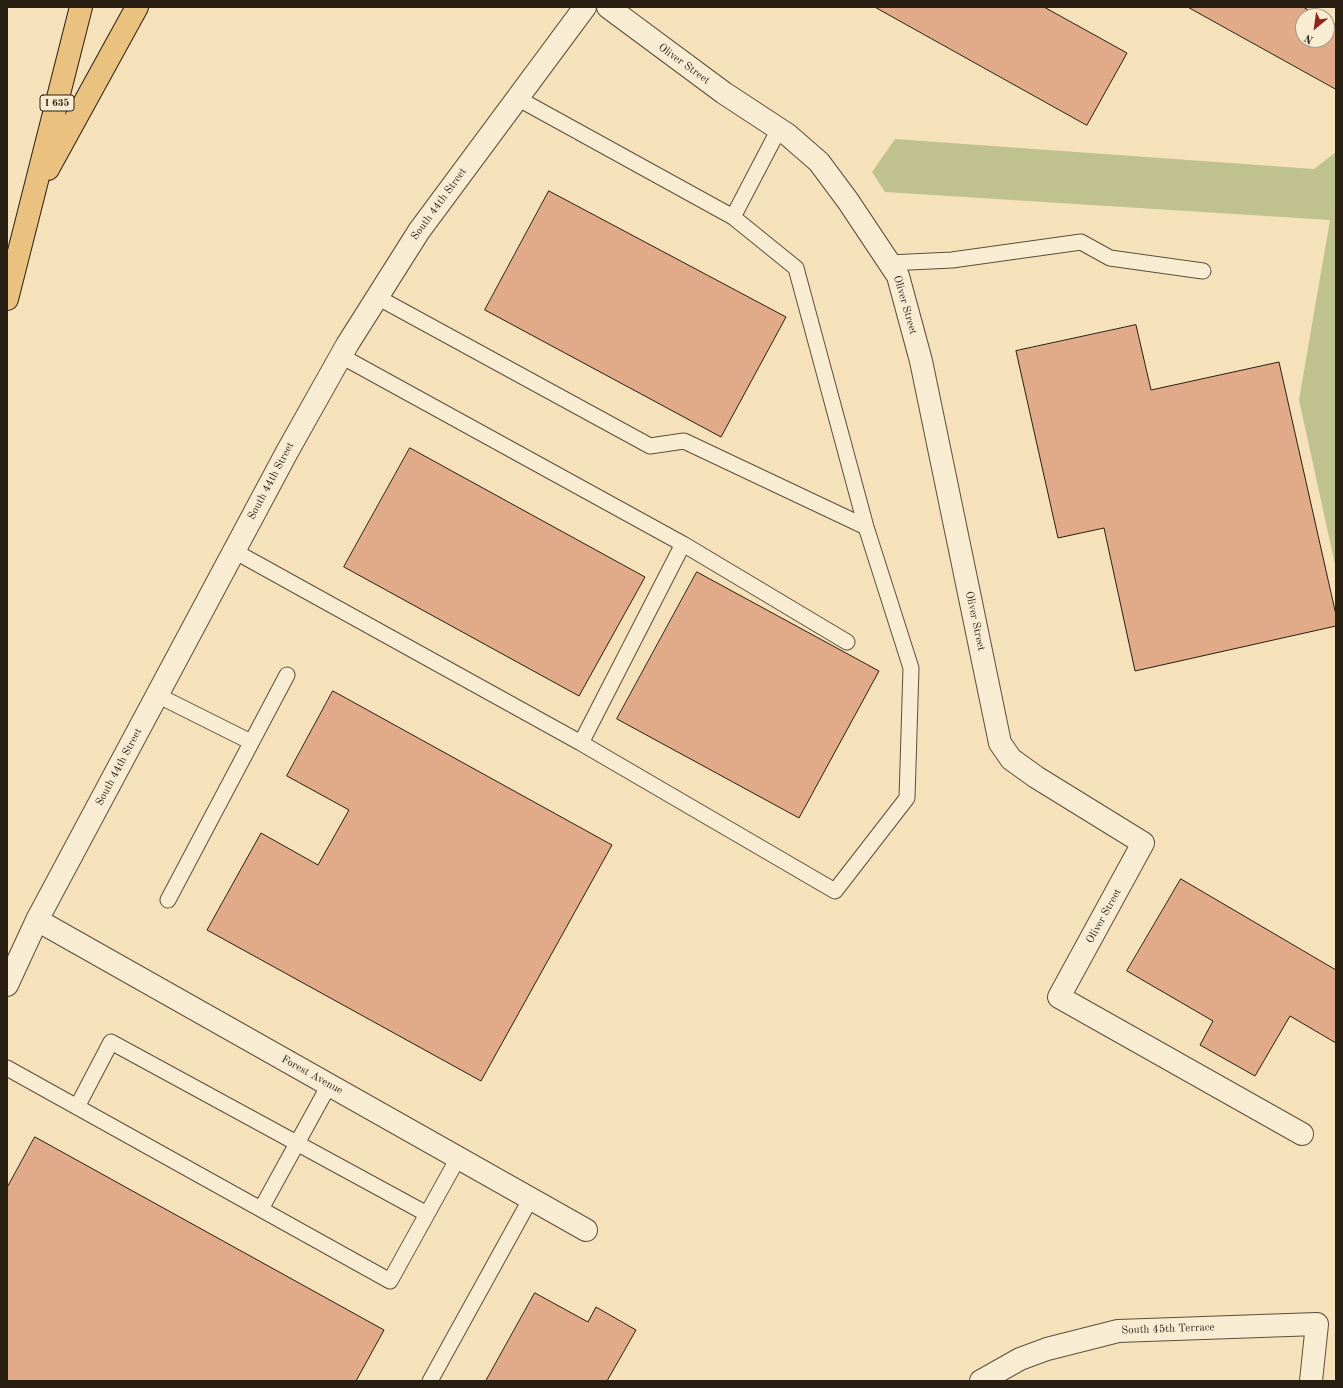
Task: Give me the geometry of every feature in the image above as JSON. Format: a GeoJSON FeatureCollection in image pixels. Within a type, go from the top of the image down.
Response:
{"type":"FeatureCollection","features":[{"type":"Feature","properties":{"kind":"highway","name":"I 635"},"geometry":{"type":"LineString","coordinates":[[7,299],[81,7]]}},
{"type":"Feature","properties":{"kind":"highway"},"geometry":{"type":"LineString","coordinates":[[32,198],[137,7]]}},
{"type":"Feature","properties":{"kind":"street","name":"South 44th Street"},"geometry":{"type":"LineString","coordinates":[[7,985],[37,920],[287,452],[341,356],[419,231],[585,7]]}},
{"type":"Feature","properties":{"kind":"street","name":"Oliver Street"},"geometry":{"type":"LineString","coordinates":[[608,7],[724,93],[788,135],[819,162],[848,201],[898,276],[921,361],[1000,743],[1011,759],[1036,777],[1144,843],[1060,997],[1302,1134]]}},
{"type":"Feature","properties":{"kind":"street","name":"Forest Avenue"},"geometry":{"type":"LineString","coordinates":[[37,920],[586,1230]]}},
{"type":"Feature","properties":{"kind":"street","name":"South 45th Terrace"},"geometry":{"type":"LineString","coordinates":[[981,1381],[1020,1359],[1047,1349],[1118,1331],[1317,1324],[1311,1381]]}},
{"type":"Feature","properties":{"kind":"lane"},"geometry":{"type":"LineString","coordinates":[[234,551],[581,743],[835,891],[907,798],[911,668],[866,527],[796,268],[733,217],[517,98]]}},
{"type":"Feature","properties":{"kind":"lane"},"geometry":{"type":"LineString","coordinates":[[733,217],[779,129]]}},
{"type":"Feature","properties":{"kind":"lane"},"geometry":{"type":"LineString","coordinates":[[889,263],[952,260],[1081,242],[1110,258],[1203,271]]}},
{"type":"Feature","properties":{"kind":"lane"},"geometry":{"type":"LineString","coordinates":[[377,297],[650,446],[684,441],[866,527]]}},
{"type":"Feature","properties":{"kind":"lane"},"geometry":{"type":"LineString","coordinates":[[341,356],[683,544],[847,642]]}},
{"type":"Feature","properties":{"kind":"lane"},"geometry":{"type":"LineString","coordinates":[[581,743],[683,544]]}},
{"type":"Feature","properties":{"kind":"lane"},"geometry":{"type":"LineString","coordinates":[[168,900],[287,675]]}},
{"type":"Feature","properties":{"kind":"lane"},"geometry":{"type":"LineString","coordinates":[[157,695],[251,742]]}},
{"type":"Feature","properties":{"kind":"lane"},"geometry":{"type":"LineString","coordinates":[[77,1107],[111,1042],[427,1214]]}},
{"type":"Feature","properties":{"kind":"lane"},"geometry":{"type":"LineString","coordinates":[[7,1068],[390,1281],[458,1158]]}},
{"type":"Feature","properties":{"kind":"lane"},"geometry":{"type":"LineString","coordinates":[[261,1209],[329,1085]]}},
{"type":"Feature","properties":{"kind":"lane"},"geometry":{"type":"LineString","coordinates":[[430,1381],[531,1198]]}},
{"type":"Feature","properties":{"kind":"green space"},"geometry":{"type":"Polygon","coordinates":[[[895,139],[1314,169],[1336,152],[1336,569],[1299,400],[1330,220],[885,192],[872,172],[895,139]]]}},
{"type":"Feature","properties":{"kind":"building"},"geometry":{"type":"Polygon","coordinates":[[[875,7],[1044,7],[1127,53],[1087,125],[875,7]]]}},
{"type":"Feature","properties":{"kind":"building"},"geometry":{"type":"Polygon","coordinates":[[[1188,7],[1303,7],[1305,8],[1295,8],[1295,48],[1335,48],[1335,24],[1336,89],[1188,7]]]}},
{"type":"Feature","properties":{"kind":"building"},"geometry":{"type":"Polygon","coordinates":[[[549,191],[786,317],[721,437],[485,310],[549,191]]]}},
{"type":"Feature","properties":{"kind":"building"},"geometry":{"type":"Polygon","coordinates":[[[1136,325],[1151,390],[1279,362],[1336,615],[1336,626],[1135,671],[1104,528],[1058,538],[1016,351],[1136,325]]]}},
{"type":"Feature","properties":{"kind":"building"},"geometry":{"type":"Polygon","coordinates":[[[410,448],[645,577],[579,696],[344,567],[410,448]]]}},
{"type":"Feature","properties":{"kind":"building"},"geometry":{"type":"Polygon","coordinates":[[[697,572],[879,671],[799,818],[617,719],[697,572]]]}},
{"type":"Feature","properties":{"kind":"building"},"geometry":{"type":"Polygon","coordinates":[[[333,691],[612,845],[481,1081],[207,930],[261,833],[318,865],[349,810],[287,776],[333,691]]]}},
{"type":"Feature","properties":{"kind":"building"},"geometry":{"type":"Polygon","coordinates":[[[1181,879],[1336,970],[1336,1043],[1290,1016],[1255,1076],[1200,1045],[1213,1021],[1127,971],[1181,879]]]}},
{"type":"Feature","properties":{"kind":"building"},"geometry":{"type":"Polygon","coordinates":[[[35,1137],[384,1330],[356,1381],[7,1381],[7,1188],[35,1137]]]}},
{"type":"Feature","properties":{"kind":"building"},"geometry":{"type":"Polygon","coordinates":[[[535,1293],[588,1322],[596,1307],[636,1330],[607,1381],[486,1381],[535,1293]]]}}]}
